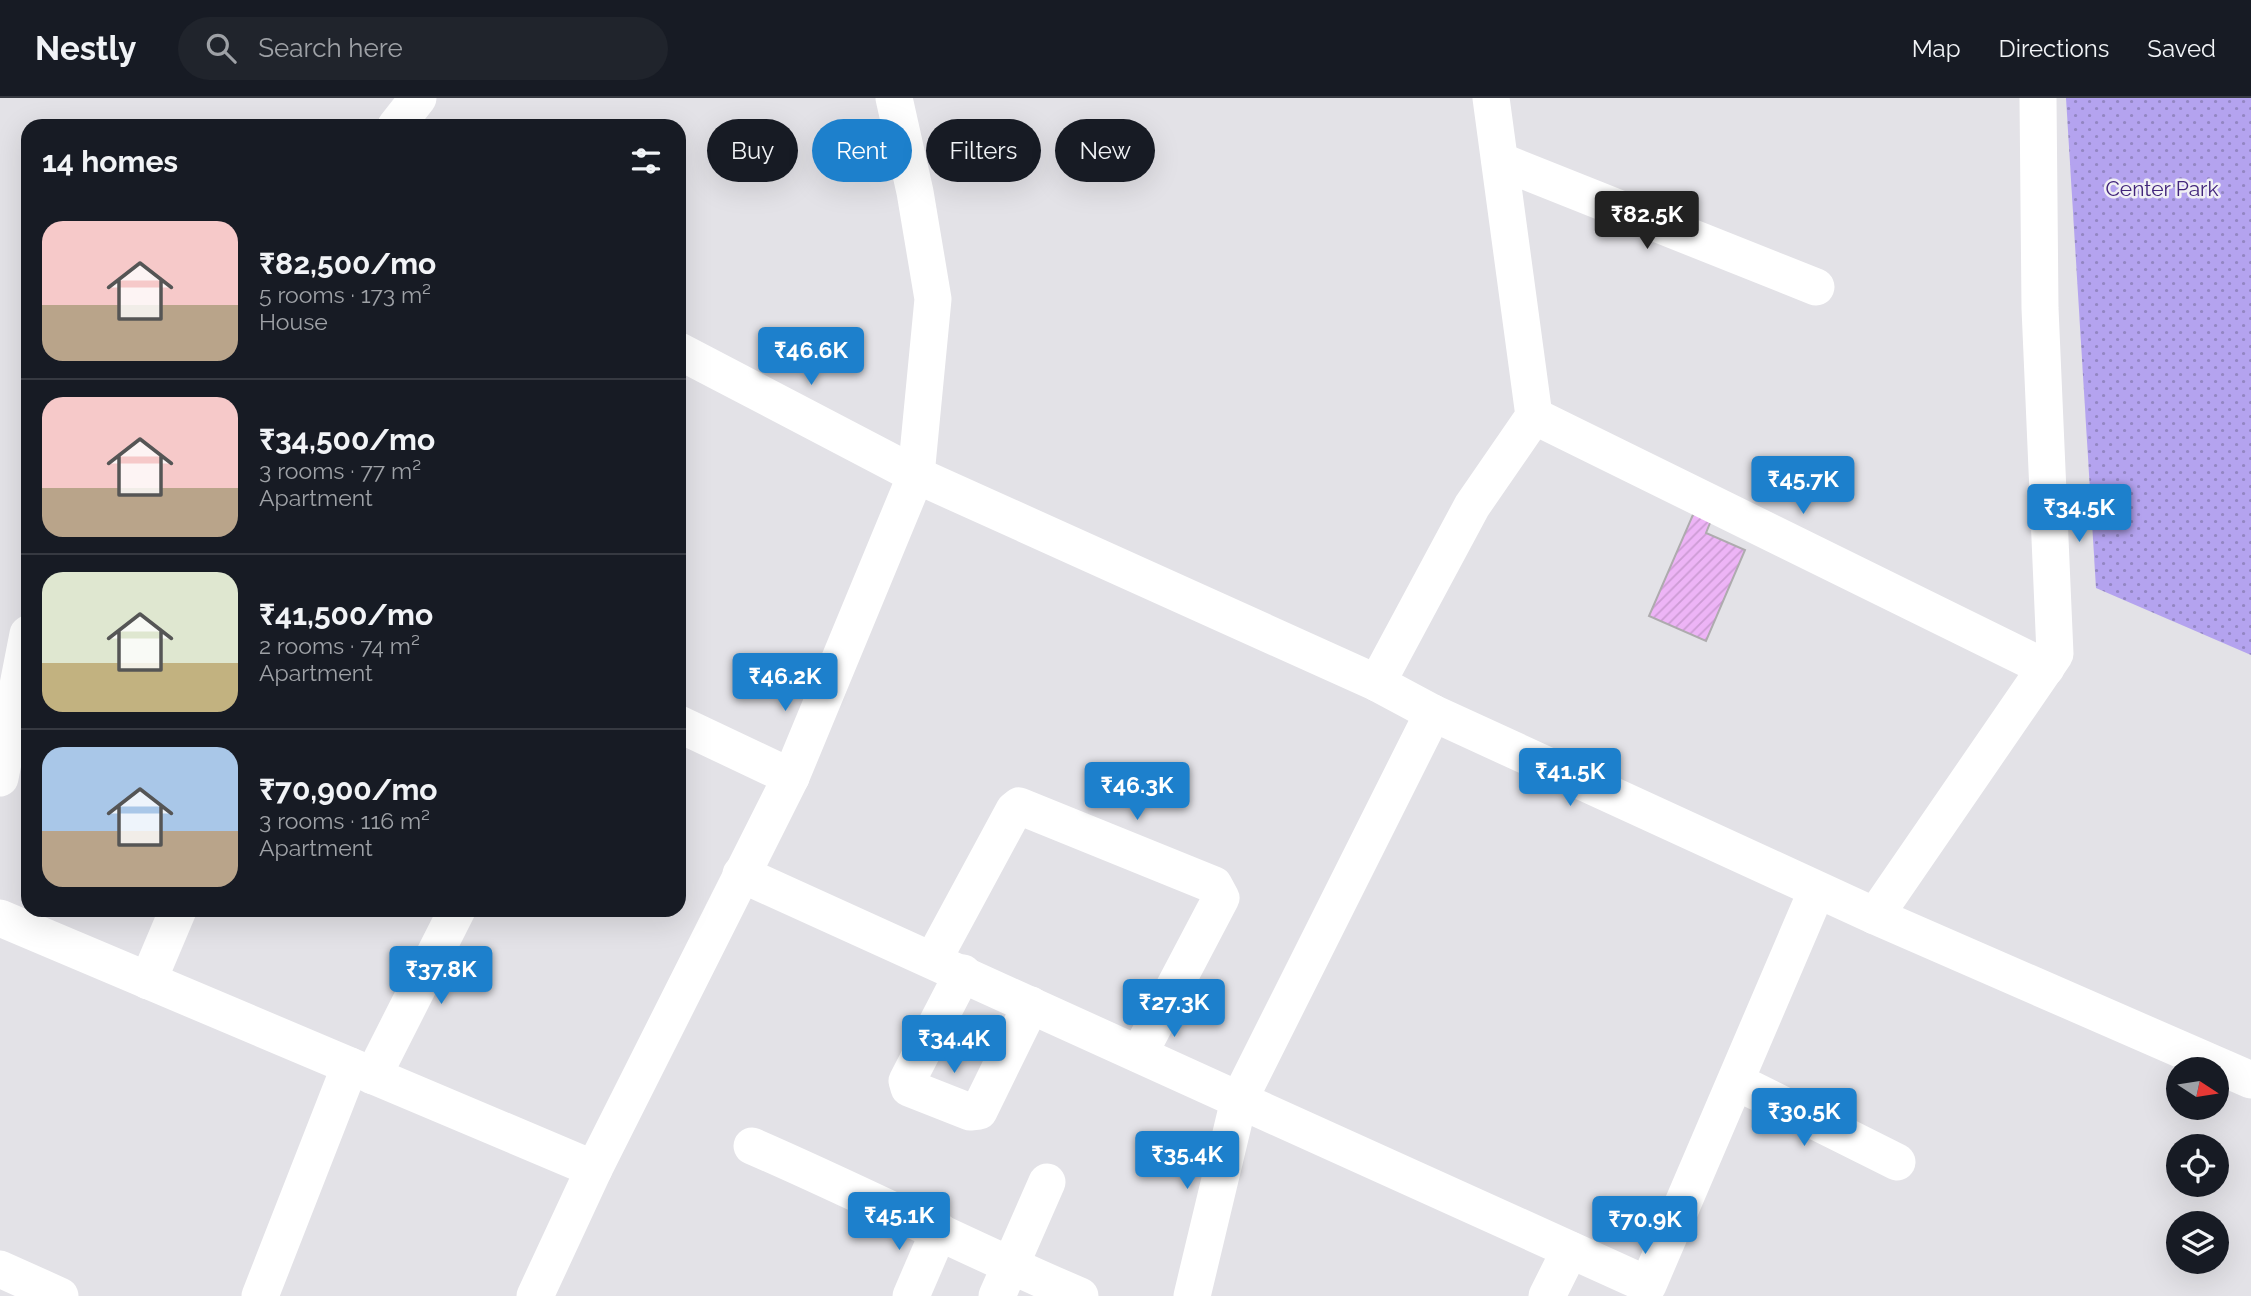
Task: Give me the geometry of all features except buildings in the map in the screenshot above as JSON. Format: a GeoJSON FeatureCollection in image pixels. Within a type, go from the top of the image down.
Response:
{"type":"FeatureCollection","features":[{"type":"Feature","properties":{"kind":"street"},"geometry":{"type":"LineString","coordinates":[[402,119],[418,98]]}},
{"type":"Feature","properties":{"kind":"street"},"geometry":{"type":"LineString","coordinates":[[535,1296],[594,1169],[791,777],[916,475],[933,299],[915,192],[894,98]]}},
{"type":"Feature","properties":{"kind":"street"},"geometry":{"type":"LineString","coordinates":[[1377,683],[1472,506],[1534,416],[1491,98]]}},
{"type":"Feature","properties":{"kind":"street"},"geometry":{"type":"LineString","coordinates":[[1875,916],[2055,654],[2040,308],[2038,98]]}},
{"type":"Feature","properties":{"kind":"street"},"geometry":{"type":"LineString","coordinates":[[1500,161],[1816,287]]}},
{"type":"Feature","properties":{"kind":"street"},"geometry":{"type":"LineString","coordinates":[[686,355],[916,475],[1377,683],[1433,713],[1817,890],[2251,1080]]}},
{"type":"Feature","properties":{"kind":"street"},"geometry":{"type":"LineString","coordinates":[[1534,416],[2046,668]]}},
{"type":"Feature","properties":{"kind":"street"},"geometry":{"type":"LineString","coordinates":[[0,778],[18,636]]}},
{"type":"Feature","properties":{"kind":"street"},"geometry":{"type":"LineString","coordinates":[[1192,1296],[1239,1100],[1433,713]]}},
{"type":"Feature","properties":{"kind":"street"},"geometry":{"type":"LineString","coordinates":[[686,727],[791,777]]}},
{"type":"Feature","properties":{"kind":"street"},"geometry":{"type":"LineString","coordinates":[[1031,1005],[979,1111],[970,1112],[909,1088],[906,1081],[948,967],[1014,810],[1019,806],[1213,885],[1221,898],[1139,1054]]}},
{"type":"Feature","properties":{"kind":"street"},"geometry":{"type":"LineString","coordinates":[[741,874],[1570,1250],[1655,1292],[1737,1082],[1817,890]]}},
{"type":"Feature","properties":{"kind":"street"},"geometry":{"type":"LineString","coordinates":[[148,981],[175,917]]}},
{"type":"Feature","properties":{"kind":"street"},"geometry":{"type":"LineString","coordinates":[[260,1296],[362,1071],[453,917]]}},
{"type":"Feature","properties":{"kind":"street"},"geometry":{"type":"LineString","coordinates":[[0,918],[594,1169]]}},
{"type":"Feature","properties":{"kind":"street"},"geometry":{"type":"LineString","coordinates":[[1737,1082],[1897,1162]]}},
{"type":"Feature","properties":{"kind":"street"},"geometry":{"type":"LineString","coordinates":[[752,1146],[869,1196],[939,1231],[1004,1281],[1080,1296]]}},
{"type":"Feature","properties":{"kind":"street"},"geometry":{"type":"LineString","coordinates":[[1004,1281],[1047,1182]]}},
{"type":"Feature","properties":{"kind":"street"},"geometry":{"type":"LineString","coordinates":[[911,1296],[939,1231]]}},
{"type":"Feature","properties":{"kind":"street"},"geometry":{"type":"LineString","coordinates":[[1547,1296],[1570,1250]]}},
{"type":"Feature","properties":{"kind":"street"},"geometry":{"type":"LineString","coordinates":[[0,1269],[60,1296]]}},
{"type":"Feature","properties":{"kind":"green space","name":"Center Park"},"geometry":{"type":"Polygon","coordinates":[[[2066,98],[2251,98],[2251,655],[2096,588],[2066,98]]]}}]}
